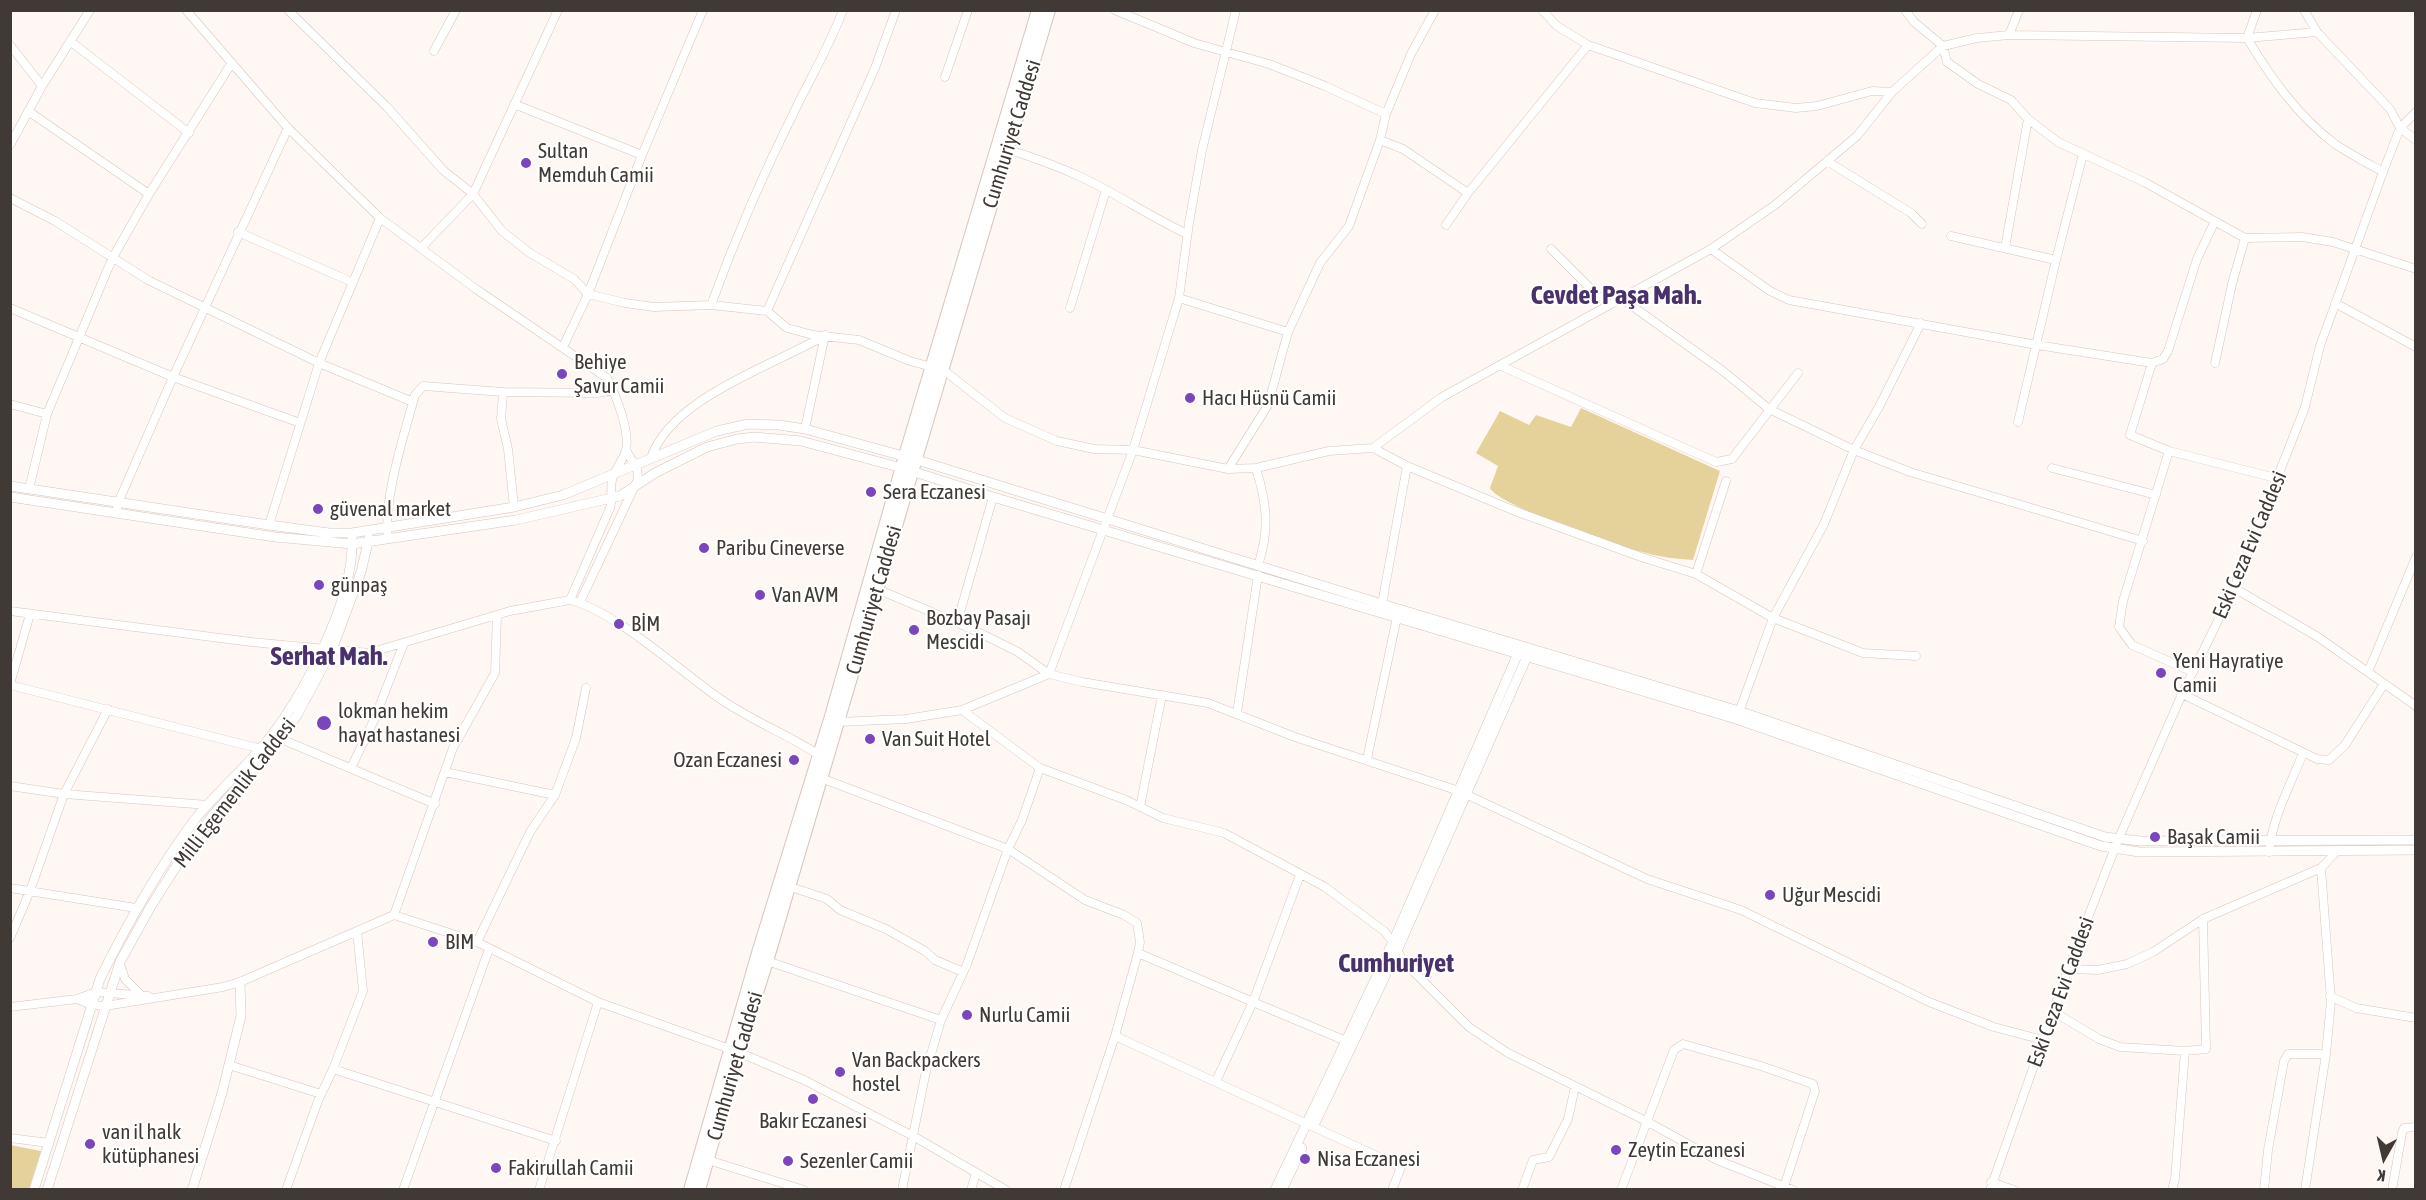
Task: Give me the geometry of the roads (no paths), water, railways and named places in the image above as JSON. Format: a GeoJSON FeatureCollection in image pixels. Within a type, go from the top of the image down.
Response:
{"type":"FeatureCollection","features":[{"type":"Feature","properties":{"kind":"main road","name":"Cumhuriyet Caddesi"},"geometry":{"type":"LineString","coordinates":[[937,368],[1038,10]]}},
{"type":"Feature","properties":{"kind":"main road","name":"Cumhuriyet Caddesi"},"geometry":{"type":"LineString","coordinates":[[690,1190],[734,1050],[819,755],[1049,10]]}},
{"type":"Feature","properties":{"kind":"main road","name":"Cumhuriyet Caddesi"},"geometry":{"type":"LineString","coordinates":[[699,1190],[734,1050],[767,961],[838,723],[877,589],[908,463]]}},
{"type":"Feature","properties":{"kind":"street"},"geometry":{"type":"LineString","coordinates":[[10,145],[42,86],[90,10]]}},
{"type":"Feature","properties":{"kind":"street"},"geometry":{"type":"LineString","coordinates":[[186,10],[288,128],[380,218],[476,289],[607,378],[614,390],[626,433],[626,450],[614,474],[611,490],[614,497],[570,600]]}},
{"type":"Feature","properties":{"kind":"street"},"geometry":{"type":"LineString","coordinates":[[288,10],[387,107],[443,170],[473,194],[502,231],[530,253],[574,279],[588,294],[654,307],[711,305],[767,311],[787,328],[813,335],[860,340],[910,361],[937,368],[1005,418],[1057,441],[1094,449],[1133,450],[1228,470],[1256,468],[1329,451],[1373,448],[1407,466],[1515,511],[1641,557],[1696,574],[1773,618],[1863,652],[1916,656]]}},
{"type":"Feature","properties":{"kind":"street"},"geometry":{"type":"LineString","coordinates":[[434,51],[456,10]]}},
{"type":"Feature","properties":{"kind":"street"},"geometry":{"type":"LineString","coordinates":[[421,248],[473,194],[558,10]]}},
{"type":"Feature","properties":{"kind":"street"},"geometry":{"type":"LineString","coordinates":[[563,347],[588,294],[642,155],[703,10]]}},
{"type":"Feature","properties":{"kind":"street"},"geometry":{"type":"LineString","coordinates":[[711,305],[733,245],[766,170],[796,107],[830,46],[843,10]]}},
{"type":"Feature","properties":{"kind":"street"},"geometry":{"type":"LineString","coordinates":[[767,311],[875,68],[896,10]]}},
{"type":"Feature","properties":{"kind":"street"},"geometry":{"type":"LineString","coordinates":[[945,77],[968,10]]}},
{"type":"Feature","properties":{"kind":"street"},"geometry":{"type":"LineString","coordinates":[[1115,10],[1194,43],[1278,68],[1386,114]]}},
{"type":"Feature","properties":{"kind":"street"},"geometry":{"type":"LineString","coordinates":[[838,723],[906,719],[962,710],[1050,674],[1133,450],[1179,298],[1187,234],[1202,150],[1236,10]]}},
{"type":"Feature","properties":{"kind":"street"},"geometry":{"type":"LineString","coordinates":[[1228,470],[1268,405],[1288,333],[1320,263],[1349,226],[1380,140],[1386,114],[1410,54],[1435,10]]}},
{"type":"Feature","properties":{"kind":"street"},"geometry":{"type":"LineString","coordinates":[[1542,10],[1557,26],[1588,45],[1755,103],[1796,108],[1817,106],[1872,91],[1892,92]]}},
{"type":"Feature","properties":{"kind":"street"},"geometry":{"type":"LineString","coordinates":[[1905,10],[1914,22],[1943,46],[1947,62],[1978,84],[2011,100],[2028,119],[2058,142],[2146,183],[2245,238],[2302,237],[2332,242],[2415,269]]}},
{"type":"Feature","properties":{"kind":"street"},"geometry":{"type":"LineString","coordinates":[[2009,35],[2019,10]]}},
{"type":"Feature","properties":{"kind":"street"},"geometry":{"type":"LineString","coordinates":[[2247,38],[2257,10]]}},
{"type":"Feature","properties":{"kind":"street"},"geometry":{"type":"LineString","coordinates":[[2308,11],[2317,32],[2390,109],[2400,128],[2415,140]]}},
{"type":"Feature","properties":{"kind":"street"},"geometry":{"type":"LineString","coordinates":[[1373,448],[1442,397],[1711,249],[1774,205],[1857,136],[1892,92],[1943,46],[1977,38],[2009,35],[2247,38],[2317,32]]}},
{"type":"Feature","properties":{"kind":"street"},"geometry":{"type":"LineString","coordinates":[[2247,38],[2266,70],[2301,114],[2336,144],[2383,172]]}},
{"type":"Feature","properties":{"kind":"street"},"geometry":{"type":"LineString","coordinates":[[70,41],[189,133]]}},
{"type":"Feature","properties":{"kind":"street"},"geometry":{"type":"LineString","coordinates":[[10,45],[42,86]]}},
{"type":"Feature","properties":{"kind":"street"},"geometry":{"type":"LineString","coordinates":[[1446,225],[1468,192],[1588,45]]}},
{"type":"Feature","properties":{"kind":"street"},"geometry":{"type":"LineString","coordinates":[[29,489],[47,414],[112,259],[149,194],[231,64]]}},
{"type":"Feature","properties":{"kind":"street"},"geometry":{"type":"LineString","coordinates":[[514,104],[642,155]]}},
{"type":"Feature","properties":{"kind":"street"},"geometry":{"type":"LineString","coordinates":[[28,111],[149,194]]}},
{"type":"Feature","properties":{"kind":"street"},"geometry":{"type":"LineString","coordinates":[[2400,128],[2415,112]]}},
{"type":"Feature","properties":{"kind":"street"},"geometry":{"type":"LineString","coordinates":[[2005,248],[2028,119]]}},
{"type":"Feature","properties":{"kind":"street"},"geometry":{"type":"LineString","coordinates":[[117,508],[172,377],[288,128]]}},
{"type":"Feature","properties":{"kind":"street","name":"Eski Ceza Evi Caddesi"},"geometry":{"type":"LineString","coordinates":[[1990,1186],[2068,969],[2118,840],[2181,694],[2234,588],[2276,478],[2281,471],[2305,407],[2319,346],[2400,128]]}},
{"type":"Feature","properties":{"kind":"street"},"geometry":{"type":"LineString","coordinates":[[1380,140],[1403,149],[1468,192]]}},
{"type":"Feature","properties":{"kind":"street"},"geometry":{"type":"LineString","coordinates":[[1007,149],[1040,160],[1106,190],[1153,218],[1187,234]]}},
{"type":"Feature","properties":{"kind":"street"},"geometry":{"type":"LineString","coordinates":[[2018,422],[2083,154]]}},
{"type":"Feature","properties":{"kind":"street"},"geometry":{"type":"LineString","coordinates":[[1827,161],[1911,213],[1922,224]]}},
{"type":"Feature","properties":{"kind":"street"},"geometry":{"type":"LineString","coordinates":[[1070,308],[1106,190]]}},
{"type":"Feature","properties":{"kind":"street"},"geometry":{"type":"LineString","coordinates":[[10,198],[55,221],[148,280],[319,363],[413,402]]}},
{"type":"Feature","properties":{"kind":"street"},"geometry":{"type":"LineString","coordinates":[[268,525],[319,363],[380,218]]}},
{"type":"Feature","properties":{"kind":"street"},"geometry":{"type":"LineString","coordinates":[[1711,249],[1770,291],[1790,300],[2037,345],[2152,363],[2163,359],[2168,351],[2197,259],[2215,220]]}},
{"type":"Feature","properties":{"kind":"street"},"geometry":{"type":"LineString","coordinates":[[238,232],[352,282]]}},
{"type":"Feature","properties":{"kind":"street"},"geometry":{"type":"LineString","coordinates":[[1951,236],[2056,260]]}},
{"type":"Feature","properties":{"kind":"street"},"geometry":{"type":"LineString","coordinates":[[2215,363],[2232,284],[2245,238]]}},
{"type":"Feature","properties":{"kind":"street"},"geometry":{"type":"LineString","coordinates":[[1551,249],[1607,305]]}},
{"type":"Feature","properties":{"kind":"street"},"geometry":{"type":"LineString","coordinates":[[1179,298],[1288,333]]}},
{"type":"Feature","properties":{"kind":"street"},"geometry":{"type":"LineString","coordinates":[[1621,298],[1724,371],[1769,409],[1854,450],[1910,472],[2143,541]]}},
{"type":"Feature","properties":{"kind":"street"},"geometry":{"type":"LineString","coordinates":[[2335,303],[2415,347]]}},
{"type":"Feature","properties":{"kind":"street"},"geometry":{"type":"LineString","coordinates":[[10,308],[172,377],[300,423]]}},
{"type":"Feature","properties":{"kind":"street"},"geometry":{"type":"LineString","coordinates":[[1738,715],[1773,618],[1824,524],[1854,450],[1879,407],[1921,323]]}},
{"type":"Feature","properties":{"kind":"street"},"geometry":{"type":"LineString","coordinates":[[805,429],[825,335]]}},
{"type":"Feature","properties":{"kind":"street"},"geometry":{"type":"LineString","coordinates":[[651,458],[656,443],[668,428],[715,391],[825,335]]}},
{"type":"Feature","properties":{"kind":"street"},"geometry":{"type":"LineString","coordinates":[[2152,363],[2130,435],[2169,451],[2276,478]]}},
{"type":"Feature","properties":{"kind":"street"},"geometry":{"type":"LineString","coordinates":[[1501,366],[1716,462],[1732,459],[1798,373]]}},
{"type":"Feature","properties":{"kind":"street"},"geometry":{"type":"LineString","coordinates":[[387,540],[386,529],[395,471],[415,395],[423,386],[503,392],[597,393],[614,390]]}},
{"type":"Feature","properties":{"kind":"street"},"geometry":{"type":"LineString","coordinates":[[503,392],[501,418],[508,449],[514,507]]}},
{"type":"Feature","properties":{"kind":"street"},"geometry":{"type":"LineString","coordinates":[[10,404],[47,414]]}},
{"type":"Feature","properties":{"kind":"street"},"geometry":{"type":"LineString","coordinates":[[10,497],[352,533],[514,507],[563,495],[703,436],[732,427],[764,424],[805,429],[1105,524],[1382,604],[1524,652]]}},
{"type":"Feature","properties":{"kind":"street"},"geometry":{"type":"LineString","coordinates":[[10,486],[275,537],[352,544],[516,520],[614,497],[635,488],[655,473],[707,447],[730,440],[754,437],[801,441],[908,463],[993,497],[1105,524]]}},
{"type":"Feature","properties":{"kind":"street"},"geometry":{"type":"LineString","coordinates":[[580,602],[635,488],[638,474],[626,450]]}},
{"type":"Feature","properties":{"kind":"street"},"geometry":{"type":"LineString","coordinates":[[2169,451],[2123,601],[2119,627],[2132,645],[2193,672]]}},
{"type":"Feature","properties":{"kind":"street"},"geometry":{"type":"LineString","coordinates":[[1382,604],[1407,466]]}},
{"type":"Feature","properties":{"kind":"street"},"geometry":{"type":"LineString","coordinates":[[1237,713],[1258,570],[1267,534],[1266,502],[1256,468]]}},
{"type":"Feature","properties":{"kind":"street"},"geometry":{"type":"LineString","coordinates":[[2052,468],[2156,495]]}},
{"type":"Feature","properties":{"kind":"street"},"geometry":{"type":"LineString","coordinates":[[1696,574],[1726,481]]}},
{"type":"Feature","properties":{"kind":"street"},"geometry":{"type":"LineString","coordinates":[[957,623],[993,497]]}},
{"type":"Feature","properties":{"kind":"street","name":"Milli Egemenlik Caddesi"},"geometry":{"type":"LineString","coordinates":[[47,1190],[120,962],[150,906],[213,815],[281,739],[297,715],[361,572],[369,542],[368,531]]}},
{"type":"Feature","properties":{"kind":"street","name":"Milli Egemenlik Caddesi"},"geometry":{"type":"LineString","coordinates":[[34,1190],[100,979],[136,908],[167,860],[208,805],[261,749],[289,712],[327,650],[349,570],[352,533]]}},
{"type":"Feature","properties":{"kind":"street"},"geometry":{"type":"LineString","coordinates":[[2368,672],[2415,557]]}},
{"type":"Feature","properties":{"kind":"street"},"geometry":{"type":"LineString","coordinates":[[1258,570],[1397,617],[1738,715],[2118,840],[2415,840]]}},
{"type":"Feature","properties":{"kind":"street"},"geometry":{"type":"LineString","coordinates":[[2234,588],[2318,637],[2415,706]]}},
{"type":"Feature","properties":{"kind":"street"},"geometry":{"type":"LineString","coordinates":[[877,589],[1018,652],[1050,674],[1082,682],[1208,703],[1295,737],[1463,793],[1647,879],[1741,910],[1929,1002],[1994,1027],[2043,1040]]}},
{"type":"Feature","properties":{"kind":"street"},"geometry":{"type":"LineString","coordinates":[[10,611],[327,650],[369,653],[497,615],[570,600],[580,602],[619,624],[721,700],[819,755]]}},
{"type":"Feature","properties":{"kind":"street"},"geometry":{"type":"LineString","coordinates":[[30,614],[10,684],[261,749]]}},
{"type":"Feature","properties":{"kind":"street"},"geometry":{"type":"LineString","coordinates":[[394,915],[453,748],[495,673],[497,615]]}},
{"type":"Feature","properties":{"kind":"street"},"geometry":{"type":"LineString","coordinates":[[1366,759],[1397,617]]}},
{"type":"Feature","properties":{"kind":"street"},"geometry":{"type":"LineString","coordinates":[[351,768],[363,747],[404,643]]}},
{"type":"Feature","properties":{"kind":"street"},"geometry":{"type":"LineString","coordinates":[[1275,1190],[1311,1124],[1395,946],[1524,652]]}},
{"type":"Feature","properties":{"kind":"street"},"geometry":{"type":"LineString","coordinates":[[2181,694],[2303,753],[2317,759],[2329,760],[2345,745],[2384,684]]}},
{"type":"Feature","properties":{"kind":"street"},"geometry":{"type":"LineString","coordinates":[[477,942],[530,832],[555,795],[576,738],[586,688]]}},
{"type":"Feature","properties":{"kind":"street"},"geometry":{"type":"LineString","coordinates":[[1140,807],[1162,695]]}},
{"type":"Feature","properties":{"kind":"street"},"geometry":{"type":"LineString","coordinates":[[10,938],[30,891],[64,794],[108,709]]}},
{"type":"Feature","properties":{"kind":"street"},"geometry":{"type":"LineString","coordinates":[[962,710],[1040,768],[1163,818],[1224,833],[1324,887],[1384,932],[1403,961],[1469,1027],[1508,1053],[1646,1121],[1717,1160],[1793,1190]]}},
{"type":"Feature","properties":{"kind":"street"},"geometry":{"type":"LineString","coordinates":[[1738,715],[2115,849],[2139,852],[2415,850]]}},
{"type":"Feature","properties":{"kind":"street"},"geometry":{"type":"LineString","coordinates":[[281,739],[435,804]]}},
{"type":"Feature","properties":{"kind":"street"},"geometry":{"type":"LineString","coordinates":[[2269,852],[2270,841],[2303,753]]}},
{"type":"Feature","properties":{"kind":"street"},"geometry":{"type":"LineString","coordinates":[[902,1190],[926,1071],[941,1020],[963,972],[1040,768]]}},
{"type":"Feature","properties":{"kind":"street"},"geometry":{"type":"LineString","coordinates":[[445,772],[555,795]]}},
{"type":"Feature","properties":{"kind":"street"},"geometry":{"type":"LineString","coordinates":[[821,778],[1008,849],[1085,900],[1124,915],[1137,923],[1140,942],[1138,953],[1115,1036],[1065,1190]]}},
{"type":"Feature","properties":{"kind":"street"},"geometry":{"type":"LineString","coordinates":[[10,786],[64,794],[208,805]]}},
{"type":"Feature","properties":{"kind":"street"},"geometry":{"type":"LineString","coordinates":[[2068,969],[2098,970],[2127,964],[2153,952],[2203,920],[2321,868],[2337,851]]}},
{"type":"Feature","properties":{"kind":"street"},"geometry":{"type":"LineString","coordinates":[[2304,1190],[2326,1054],[2330,996],[2321,868]]}},
{"type":"Feature","properties":{"kind":"street"},"geometry":{"type":"LineString","coordinates":[[1216,1081],[1253,1002],[1300,875]]}},
{"type":"Feature","properties":{"kind":"street"},"geometry":{"type":"LineString","coordinates":[[788,886],[827,898],[840,910],[886,928],[925,951],[935,960],[963,972]]}},
{"type":"Feature","properties":{"kind":"street"},"geometry":{"type":"LineString","coordinates":[[10,888],[136,908]]}},
{"type":"Feature","properties":{"kind":"street"},"geometry":{"type":"LineString","coordinates":[[77,999],[92,1005],[105,1006],[223,987],[240,982],[394,915],[477,942],[598,1002],[734,1050],[804,1080],[913,1136],[1006,1190]]}},
{"type":"Feature","properties":{"kind":"street"},"geometry":{"type":"LineString","coordinates":[[2054,1012],[2099,1039],[2120,1047],[2185,1051],[2206,1048],[2203,920]]}},
{"type":"Feature","properties":{"kind":"street"},"geometry":{"type":"LineString","coordinates":[[286,1190],[321,1094],[363,991],[357,931]]}},
{"type":"Feature","properties":{"kind":"street"},"geometry":{"type":"LineString","coordinates":[[1282,1190],[1346,1041],[1395,946]]}},
{"type":"Feature","properties":{"kind":"street"},"geometry":{"type":"LineString","coordinates":[[403,1190],[489,949]]}},
{"type":"Feature","properties":{"kind":"street"},"geometry":{"type":"LineString","coordinates":[[1138,953],[1346,1041]]}},
{"type":"Feature","properties":{"kind":"street"},"geometry":{"type":"LineString","coordinates":[[767,961],[941,1020]]}},
{"type":"Feature","properties":{"kind":"street"},"geometry":{"type":"LineString","coordinates":[[120,962],[125,979],[142,996]]}},
{"type":"Feature","properties":{"kind":"street"},"geometry":{"type":"LineString","coordinates":[[193,1189],[242,1016],[240,982]]}},
{"type":"Feature","properties":{"kind":"street"},"geometry":{"type":"LineString","coordinates":[[10,1007],[77,999],[96,992],[157,996]]}},
{"type":"Feature","properties":{"kind":"street"},"geometry":{"type":"LineString","coordinates":[[2330,996],[2356,1008],[2415,1018]]}},
{"type":"Feature","properties":{"kind":"street"},"geometry":{"type":"LineString","coordinates":[[539,1190],[598,1002]]}},
{"type":"Feature","properties":{"kind":"street"},"geometry":{"type":"LineString","coordinates":[[1115,1036],[1401,1167],[1392,1190]]}},
{"type":"Feature","properties":{"kind":"street"},"geometry":{"type":"LineString","coordinates":[[1621,1190],[1674,1050],[1683,1044],[1761,1065],[1813,1084],[1815,1092],[1784,1188]]}},
{"type":"Feature","properties":{"kind":"street"},"geometry":{"type":"LineString","coordinates":[[2172,1190],[2175,1179],[2185,1051]]}},
{"type":"Feature","properties":{"kind":"street"},"geometry":{"type":"LineString","coordinates":[[2264,1190],[2268,1150],[2284,1061],[2288,1054],[2326,1054]]}},
{"type":"Feature","properties":{"kind":"street"},"geometry":{"type":"LineString","coordinates":[[229,1065],[321,1094]]}},
{"type":"Feature","properties":{"kind":"street"},"geometry":{"type":"LineString","coordinates":[[333,1069],[556,1141]]}},
{"type":"Feature","properties":{"kind":"street"},"geometry":{"type":"LineString","coordinates":[[1522,1190],[1533,1160],[1549,1157],[1568,1119],[1575,1087]]}},
{"type":"Feature","properties":{"kind":"street"},"geometry":{"type":"LineString","coordinates":[[2392,1190],[2402,1133],[2404,1128],[2415,1127]]}},
{"type":"Feature","properties":{"kind":"street"},"geometry":{"type":"LineString","coordinates":[[10,1138],[49,1143]]}},
{"type":"Feature","properties":{"kind":"street"},"geometry":{"type":"LineString","coordinates":[[708,1160],[779,1186],[804,1190]]}},
{"type":"Feature","properties":{"kind":"street"},"geometry":{"type":"LineString","coordinates":[[971,1190],[976,1173]]}},
{"type":"Feature","properties":{"kind":"street"},"geometry":{"type":"LineString","coordinates":[[1990,1186],[2014,1190]]}},
{"type":"Feature","properties":{"kind":"place","name":"Sultan Memduh Camii"},"geometry":{"type":"Point","coordinates":[526,163]}},
{"type":"Feature","properties":{"kind":"place","name":"Behiye Şavur Camii"},"geometry":{"type":"Point","coordinates":[562,374]}},
{"type":"Feature","properties":{"kind":"place","name":"Hacı Hüsnü Camii"},"geometry":{"type":"Point","coordinates":[1190,398]}},
{"type":"Feature","properties":{"kind":"place","name":"Sera Eczanesi"},"geometry":{"type":"Point","coordinates":[871,492]}},
{"type":"Feature","properties":{"kind":"place","name":"güvenal market"},"geometry":{"type":"Point","coordinates":[318,509]}},
{"type":"Feature","properties":{"kind":"place","name":"Paribu Cineverse"},"geometry":{"type":"Point","coordinates":[704,548]}},
{"type":"Feature","properties":{"kind":"place","name":"günpaş"},"geometry":{"type":"Point","coordinates":[319,585]}},
{"type":"Feature","properties":{"kind":"place","name":"Van AVM"},"geometry":{"type":"Point","coordinates":[760,595]}},
{"type":"Feature","properties":{"kind":"place","name":"BİM"},"geometry":{"type":"Point","coordinates":[619,624]}},
{"type":"Feature","properties":{"kind":"place","name":"Bozbay Pasajı Mescidi"},"geometry":{"type":"Point","coordinates":[914,630]}},
{"type":"Feature","properties":{"kind":"place","name":"Yeni Hayratiye Camii"},"geometry":{"type":"Point","coordinates":[2161,673]}},
{"type":"Feature","properties":{"kind":"place","name":"lokman hekim hayat hastanesi"},"geometry":{"type":"Point","coordinates":[324,723]}},
{"type":"Feature","properties":{"kind":"place","name":"Van Suit Hotel"},"geometry":{"type":"Point","coordinates":[870,739]}},
{"type":"Feature","properties":{"kind":"place","name":"Ozan Eczanesi"},"geometry":{"type":"Point","coordinates":[794,760]}},
{"type":"Feature","properties":{"kind":"place","name":"Başak Camii"},"geometry":{"type":"Point","coordinates":[2155,837]}},
{"type":"Feature","properties":{"kind":"place","name":"Uğur Mescidi"},"geometry":{"type":"Point","coordinates":[1770,895]}},
{"type":"Feature","properties":{"kind":"place","name":"BIM"},"geometry":{"type":"Point","coordinates":[433,942]}},
{"type":"Feature","properties":{"kind":"place","name":"Nurlu Camii"},"geometry":{"type":"Point","coordinates":[967,1015]}},
{"type":"Feature","properties":{"kind":"place","name":"Van Backpackers hostel"},"geometry":{"type":"Point","coordinates":[840,1072]}},
{"type":"Feature","properties":{"kind":"place","name":"Bakır Eczanesi"},"geometry":{"type":"Point","coordinates":[813,1099]}},
{"type":"Feature","properties":{"kind":"place","name":"van il halk kütüphanesi"},"geometry":{"type":"Point","coordinates":[90,1144]}},
{"type":"Feature","properties":{"kind":"place","name":"Zeytin Eczanesi"},"geometry":{"type":"Point","coordinates":[1616,1150]}},
{"type":"Feature","properties":{"kind":"place","name":"Nisa Eczanesi"},"geometry":{"type":"Point","coordinates":[1305,1159]}},
{"type":"Feature","properties":{"kind":"place","name":"Sezenler Camii"},"geometry":{"type":"Point","coordinates":[788,1161]}},
{"type":"Feature","properties":{"kind":"place","name":"Fakirullah Camii"},"geometry":{"type":"Point","coordinates":[496,1168]}},
{"type":"Feature","properties":{"kind":"district","name":"Cevdet Paşa Mah."},"geometry":{"type":"Point","coordinates":[1616,295]}},
{"type":"Feature","properties":{"kind":"district","name":"Serhat Mah."},"geometry":{"type":"Point","coordinates":[329,656]}},
{"type":"Feature","properties":{"kind":"district","name":"Cumhuriyet"},"geometry":{"type":"Point","coordinates":[1396,963]}}]}
